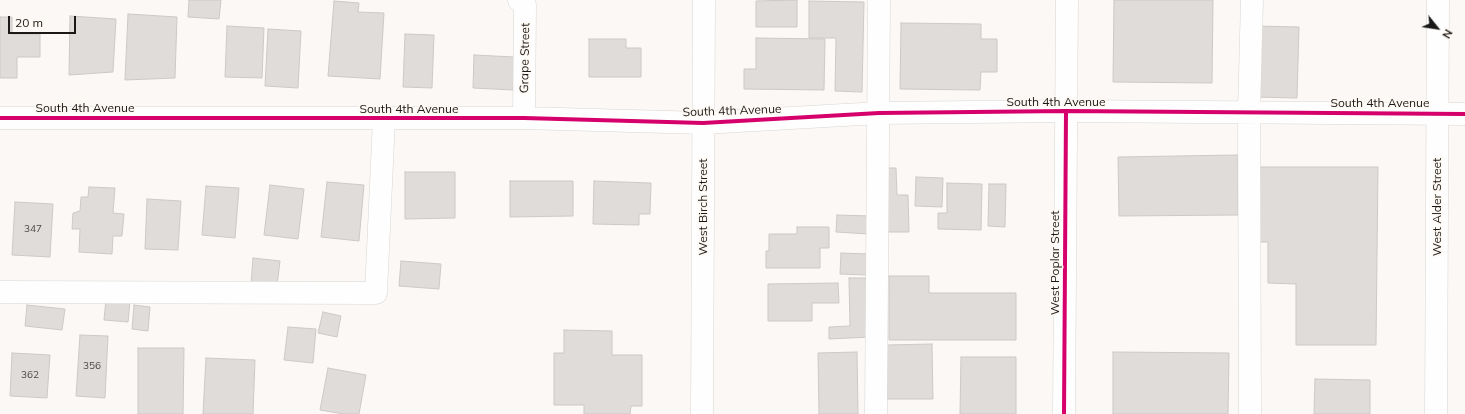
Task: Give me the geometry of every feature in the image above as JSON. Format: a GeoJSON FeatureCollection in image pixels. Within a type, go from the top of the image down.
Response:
{"type":"FeatureCollection","features":[{"type":"Feature","properties":{"kind":"street","name":"West Birch Street"},"geometry":{"type":"LineString","coordinates":[[702,414],[704,0]]}},
{"type":"Feature","properties":{"kind":"street"},"geometry":{"type":"LineString","coordinates":[[876,414],[879,0]]}},
{"type":"Feature","properties":{"kind":"street","name":"West Poplar Street"},"geometry":{"type":"LineString","coordinates":[[1064,414],[1067,0]]}},
{"type":"Feature","properties":{"kind":"street"},"geometry":{"type":"LineString","coordinates":[[1250,414],[1249,112],[1252,0]]}},
{"type":"Feature","properties":{"kind":"street","name":"West Alder Street"},"geometry":{"type":"LineString","coordinates":[[1436,414],[1438,0]]}},
{"type":"Feature","properties":{"kind":"street","name":"Grape Street"},"geometry":{"type":"LineString","coordinates":[[523,2],[524,118]]}},
{"type":"Feature","properties":{"kind":"street","name":"South 4th Avenue"},"geometry":{"type":"LineString","coordinates":[[0,118],[524,118],[703,123],[879,113],[1066,111],[1465,114]]}},
{"type":"Feature","properties":{"kind":"street"},"geometry":{"type":"LineString","coordinates":[[0,292],[376,293],[384,119]]}},
{"type":"Feature","properties":{"kind":"building"},"geometry":{"type":"Polygon","coordinates":[[[189,0],[221,0],[219,19],[188,17],[189,0]]]}},
{"type":"Feature","properties":{"kind":"building"},"geometry":{"type":"Polygon","coordinates":[[[797,0],[797,27],[756,27],[756,1],[797,0]]]}},
{"type":"Feature","properties":{"kind":"building"},"geometry":{"type":"Polygon","coordinates":[[[1114,0],[1213,0],[1212,83],[1113,82],[1114,0]]]}},
{"type":"Feature","properties":{"kind":"building"},"geometry":{"type":"Polygon","coordinates":[[[334,1],[359,3],[358,12],[384,13],[380,79],[328,76],[334,1]]]}},
{"type":"Feature","properties":{"kind":"building"},"geometry":{"type":"Polygon","coordinates":[[[809,1],[864,2],[862,92],[835,91],[836,38],[809,38],[809,1]]]}},
{"type":"Feature","properties":{"kind":"building"},"geometry":{"type":"Polygon","coordinates":[[[128,14],[177,17],[175,78],[125,80],[128,14]]]}},
{"type":"Feature","properties":{"kind":"building"},"geometry":{"type":"Polygon","coordinates":[[[70,16],[116,19],[113,72],[69,75],[70,16]]]}},
{"type":"Feature","properties":{"kind":"building"},"geometry":{"type":"Polygon","coordinates":[[[0,17],[12,17],[12,34],[40,34],[40,57],[17,57],[17,78],[0,78],[0,17]]]}},
{"type":"Feature","properties":{"kind":"building"},"geometry":{"type":"Polygon","coordinates":[[[901,23],[981,24],[981,39],[997,39],[997,72],[981,72],[980,90],[900,89],[901,23]]]}},
{"type":"Feature","properties":{"kind":"building"},"geometry":{"type":"Polygon","coordinates":[[[227,26],[264,28],[262,78],[225,77],[227,26]]]}},
{"type":"Feature","properties":{"kind":"building"},"geometry":{"type":"Polygon","coordinates":[[[1256,26],[1299,27],[1297,98],[1255,97],[1256,26]]]}},
{"type":"Feature","properties":{"kind":"building"},"geometry":{"type":"Polygon","coordinates":[[[268,29],[301,31],[298,88],[265,86],[268,29]]]}},
{"type":"Feature","properties":{"kind":"building"},"geometry":{"type":"Polygon","coordinates":[[[405,34],[434,35],[432,88],[403,87],[405,34]]]}},
{"type":"Feature","properties":{"kind":"building"},"geometry":{"type":"Polygon","coordinates":[[[756,38],[825,39],[824,90],[744,89],[744,69],[756,69],[756,38]]]}},
{"type":"Feature","properties":{"kind":"building"},"geometry":{"type":"Polygon","coordinates":[[[589,39],[626,39],[626,48],[641,48],[641,77],[589,77],[589,39]]]}},
{"type":"Feature","properties":{"kind":"building"},"geometry":{"type":"Polygon","coordinates":[[[474,55],[515,57],[513,90],[473,88],[474,55]]]}},
{"type":"Feature","properties":{"kind":"building"},"geometry":{"type":"Polygon","coordinates":[[[1238,155],[1238,215],[1119,216],[1118,157],[1238,155]]]}},
{"type":"Feature","properties":{"kind":"building"},"geometry":{"type":"Polygon","coordinates":[[[1253,167],[1378,167],[1376,345],[1296,345],[1296,284],[1268,283],[1268,242],[1258,242],[1253,167]]]}},
{"type":"Feature","properties":{"kind":"building"},"geometry":{"type":"Polygon","coordinates":[[[880,168],[896,168],[897,195],[908,195],[909,232],[880,232],[880,168]]]}},
{"type":"Feature","properties":{"kind":"building"},"geometry":{"type":"Polygon","coordinates":[[[405,172],[455,172],[455,218],[405,219],[405,172]]]}},
{"type":"Feature","properties":{"kind":"building"},"geometry":{"type":"Polygon","coordinates":[[[916,177],[943,178],[942,207],[915,206],[916,177]]]}},
{"type":"Feature","properties":{"kind":"building"},"geometry":{"type":"Polygon","coordinates":[[[510,181],[573,181],[573,216],[510,217],[510,181]]]}},
{"type":"Feature","properties":{"kind":"building"},"geometry":{"type":"Polygon","coordinates":[[[594,181],[651,183],[650,214],[639,214],[639,225],[593,224],[594,181]]]}},
{"type":"Feature","properties":{"kind":"building"},"geometry":{"type":"Polygon","coordinates":[[[327,182],[364,185],[359,241],[321,237],[327,182]]]}},
{"type":"Feature","properties":{"kind":"building"},"geometry":{"type":"Polygon","coordinates":[[[947,183],[982,184],[981,230],[938,229],[938,213],[947,213],[947,183]]]}},
{"type":"Feature","properties":{"kind":"building"},"geometry":{"type":"Polygon","coordinates":[[[989,184],[1006,184],[1005,227],[988,226],[989,184]]]}},
{"type":"Feature","properties":{"kind":"building"},"geometry":{"type":"Polygon","coordinates":[[[270,185],[304,189],[298,239],[264,235],[270,185]]]}},
{"type":"Feature","properties":{"kind":"building"},"geometry":{"type":"Polygon","coordinates":[[[206,186],[239,188],[235,238],[202,235],[206,186]]]}},
{"type":"Feature","properties":{"kind":"building"},"geometry":{"type":"Polygon","coordinates":[[[89,187],[115,188],[113,213],[124,214],[122,236],[113,236],[112,254],[79,252],[80,229],[72,229],[73,213],[80,211],[81,197],[88,197],[89,187]]]}},
{"type":"Feature","properties":{"kind":"building"},"geometry":{"type":"Polygon","coordinates":[[[147,199],[181,201],[178,250],[145,249],[147,199]]]}},
{"type":"Feature","properties":{"kind":"building"},"geometry":{"type":"Polygon","coordinates":[[[15,202],[53,204],[50,257],[12,255],[15,202]]]}},
{"type":"Feature","properties":{"kind":"building"},"geometry":{"type":"Polygon","coordinates":[[[837,215],[870,216],[869,234],[836,232],[837,215]]]}},
{"type":"Feature","properties":{"kind":"building"},"geometry":{"type":"Polygon","coordinates":[[[797,227],[829,227],[829,248],[820,248],[820,268],[766,268],[766,251],[769,251],[769,234],[797,234],[797,227]]]}},
{"type":"Feature","properties":{"kind":"building"},"geometry":{"type":"Polygon","coordinates":[[[841,253],[869,254],[868,275],[840,274],[841,253]]]}},
{"type":"Feature","properties":{"kind":"building"},"geometry":{"type":"Polygon","coordinates":[[[253,258],[280,261],[277,286],[251,284],[253,258]]]}},
{"type":"Feature","properties":{"kind":"building"},"geometry":{"type":"Polygon","coordinates":[[[401,261],[441,264],[439,289],[399,286],[401,261]]]}},
{"type":"Feature","properties":{"kind":"building"},"geometry":{"type":"Polygon","coordinates":[[[889,276],[929,276],[929,293],[1016,293],[1016,340],[889,340],[889,276]]]}},
{"type":"Feature","properties":{"kind":"building"},"geometry":{"type":"Polygon","coordinates":[[[849,278],[870,278],[871,337],[829,339],[829,327],[850,326],[849,278]]]}},
{"type":"Feature","properties":{"kind":"building"},"geometry":{"type":"Polygon","coordinates":[[[838,283],[839,303],[812,303],[812,321],[768,321],[768,284],[838,283]]]}},
{"type":"Feature","properties":{"kind":"building"},"geometry":{"type":"Polygon","coordinates":[[[106,299],[130,301],[128,322],[104,320],[106,299]]]}},
{"type":"Feature","properties":{"kind":"building"},"geometry":{"type":"Polygon","coordinates":[[[27,305],[65,309],[62,330],[25,326],[27,305]]]}},
{"type":"Feature","properties":{"kind":"building"},"geometry":{"type":"Polygon","coordinates":[[[134,305],[150,307],[148,331],[132,329],[134,305]]]}},
{"type":"Feature","properties":{"kind":"building"},"geometry":{"type":"Polygon","coordinates":[[[323,312],[341,316],[337,337],[318,333],[323,312]]]}},
{"type":"Feature","properties":{"kind":"building"},"geometry":{"type":"Polygon","coordinates":[[[288,327],[316,329],[313,363],[284,360],[288,327]]]}},
{"type":"Feature","properties":{"kind":"building"},"geometry":{"type":"Polygon","coordinates":[[[564,330],[612,331],[612,355],[642,355],[642,406],[631,406],[630,414],[584,414],[584,405],[554,405],[554,353],[564,353],[564,330]]]}},
{"type":"Feature","properties":{"kind":"building"},"geometry":{"type":"Polygon","coordinates":[[[80,335],[108,336],[105,398],[76,396],[80,335]]]}},
{"type":"Feature","properties":{"kind":"building"},"geometry":{"type":"Polygon","coordinates":[[[932,344],[933,399],[887,399],[887,345],[932,344]]]}},
{"type":"Feature","properties":{"kind":"building"},"geometry":{"type":"Polygon","coordinates":[[[138,348],[184,348],[183,414],[138,414],[138,348]]]}},
{"type":"Feature","properties":{"kind":"building"},"geometry":{"type":"Polygon","coordinates":[[[857,352],[858,414],[819,414],[818,353],[857,352]]]}},
{"type":"Feature","properties":{"kind":"building"},"geometry":{"type":"Polygon","coordinates":[[[1113,352],[1229,353],[1228,414],[1113,414],[1113,352]]]}},
{"type":"Feature","properties":{"kind":"building"},"geometry":{"type":"Polygon","coordinates":[[[12,353],[50,355],[47,398],[10,396],[12,353]]]}},
{"type":"Feature","properties":{"kind":"building"},"geometry":{"type":"Polygon","coordinates":[[[961,357],[1016,357],[1016,414],[960,414],[961,357]]]}},
{"type":"Feature","properties":{"kind":"building"},"geometry":{"type":"Polygon","coordinates":[[[206,358],[255,360],[253,414],[203,414],[206,358]]]}},
{"type":"Feature","properties":{"kind":"building"},"geometry":{"type":"Polygon","coordinates":[[[328,368],[366,375],[359,414],[344,414],[320,410],[328,368]]]}},
{"type":"Feature","properties":{"kind":"building"},"geometry":{"type":"Polygon","coordinates":[[[1315,379],[1370,380],[1370,414],[1314,414],[1315,379]]]}},
{"type":"Feature","properties":{"kind":"cycle path"},"geometry":{"type":"LineString","coordinates":[[0,118],[524,118],[703,123],[879,113],[1066,111],[1465,114]]}},
{"type":"Feature","properties":{"kind":"cycle path"},"geometry":{"type":"LineString","coordinates":[[1064,414],[1066,111]]}}]}
